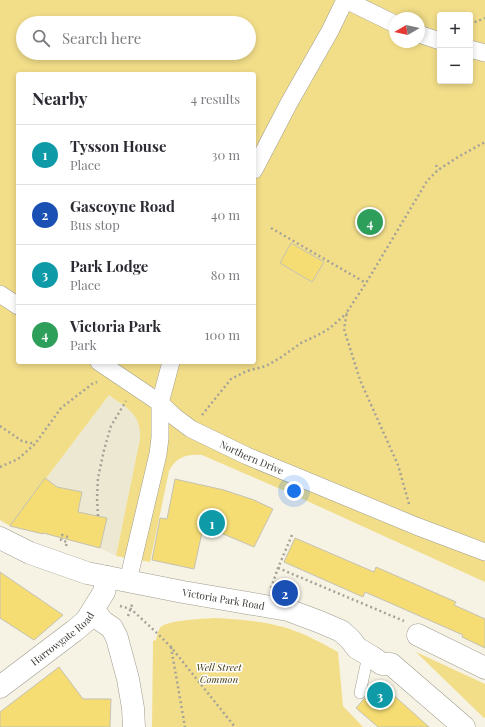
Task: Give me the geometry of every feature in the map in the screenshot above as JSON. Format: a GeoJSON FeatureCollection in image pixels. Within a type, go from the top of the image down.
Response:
{"type":"FeatureCollection","features":[{"type":"Feature","properties":{"kind":"main road","name":"Victoria Park Road"},"geometry":{"type":"LineString","coordinates":[[0,538],[30,553],[87,573],[288,610],[320,622],[341,631],[357,648],[382,664],[391,664],[464,727]]}},
{"type":"Feature","properties":{"kind":"main road","name":"Harrowgate Road"},"geometry":{"type":"LineString","coordinates":[[0,687],[86,621],[104,592],[107,577]]}},
{"type":"Feature","properties":{"kind":"main road"},"geometry":{"type":"LineString","coordinates":[[94,610],[102,621],[112,628],[117,638],[128,679],[134,727]]}},
{"type":"Feature","properties":{"kind":"main road"},"geometry":{"type":"LineString","coordinates":[[418,635],[485,668]]}},
{"type":"Feature","properties":{"kind":"street"},"geometry":{"type":"LineString","coordinates":[[256,166],[289,102],[330,31],[345,0],[389,21]]}},
{"type":"Feature","properties":{"kind":"street"},"geometry":{"type":"LineString","coordinates":[[425,36],[437,40]]}},
{"type":"Feature","properties":{"kind":"street"},"geometry":{"type":"LineString","coordinates":[[473,50],[485,53]]}},
{"type":"Feature","properties":{"kind":"street"},"geometry":{"type":"LineString","coordinates":[[0,294],[16,305]]}},
{"type":"Feature","properties":{"kind":"street","name":"Northern Drive"},"geometry":{"type":"LineString","coordinates":[[102,364],[160,403],[191,429],[248,456],[416,526],[485,552]]}},
{"type":"Feature","properties":{"kind":"street"},"geometry":{"type":"LineString","coordinates":[[128,581],[158,454],[160,438],[160,403],[170,364]]}},
{"type":"Feature","properties":{"kind":"lane"},"geometry":{"type":"LineString","coordinates":[[360,694],[366,665],[372,657]]}},
{"type":"Feature","properties":{"kind":"path"},"geometry":{"type":"LineString","coordinates":[[473,23],[485,18]]}},
{"type":"Feature","properties":{"kind":"path"},"geometry":{"type":"LineString","coordinates":[[191,429],[231,379],[247,371],[266,366],[280,358],[301,343],[330,328],[347,312],[427,181],[438,170],[485,142]]}},
{"type":"Feature","properties":{"kind":"path"},"geometry":{"type":"LineString","coordinates":[[436,165],[438,170]]}},
{"type":"Feature","properties":{"kind":"path"},"geometry":{"type":"LineString","coordinates":[[271,228],[366,283]]}},
{"type":"Feature","properties":{"kind":"path"},"geometry":{"type":"LineString","coordinates":[[347,312],[344,329],[360,380],[398,465],[416,526]]}},
{"type":"Feature","properties":{"kind":"path"},"geometry":{"type":"LineString","coordinates":[[0,467],[18,459],[35,444],[61,408],[92,384],[118,375]]}},
{"type":"Feature","properties":{"kind":"path"},"geometry":{"type":"LineString","coordinates":[[98,516],[98,478],[110,431],[124,406]]}},
{"type":"Feature","properties":{"kind":"path"},"geometry":{"type":"LineString","coordinates":[[0,426],[22,441],[35,444]]}},
{"type":"Feature","properties":{"kind":"path"},"geometry":{"type":"LineString","coordinates":[[65,552],[67,542],[61,540],[62,535],[68,536]]}},
{"type":"Feature","properties":{"kind":"path"},"geometry":{"type":"LineString","coordinates":[[270,592],[292,535]]}},
{"type":"Feature","properties":{"kind":"path"},"geometry":{"type":"LineString","coordinates":[[278,568],[416,626],[418,635]]}},
{"type":"Feature","properties":{"kind":"path"},"geometry":{"type":"LineString","coordinates":[[118,606],[131,609],[171,647],[235,727]]}},
{"type":"Feature","properties":{"kind":"path"},"geometry":{"type":"LineString","coordinates":[[171,647],[185,727]]}},
{"type":"Feature","properties":{"kind":"shaded area"},"geometry":{"type":"Polygon","coordinates":[[[109,395],[133,413],[141,432],[116,556],[100,548],[67,539],[44,528],[43,534],[10,526],[109,395]]]}},
{"type":"Feature","properties":{"kind":"green space"},"geometry":{"type":"Polygon","coordinates":[[[0,0],[485,0],[485,582],[202,455],[182,457],[175,462],[169,471],[150,562],[116,556],[140,439],[140,430],[136,418],[132,412],[109,395],[10,526],[0,520],[0,0]]]}},
{"type":"Feature","properties":{"kind":"green space","name":"Well Street Common"},"geometry":{"type":"Polygon","coordinates":[[[213,618],[251,621],[294,630],[338,652],[343,706],[363,727],[152,727],[153,641],[156,640],[159,629],[163,625],[169,623],[193,619],[213,618]]]}},
{"type":"Feature","properties":{"kind":"green space"},"geometry":{"type":"Polygon","coordinates":[[[416,652],[485,684],[485,717],[484,718],[416,652]]]}},
{"type":"Feature","properties":{"kind":"building"},"geometry":{"type":"Polygon","coordinates":[[[291,243],[324,262],[312,282],[280,263],[291,243]]]}},
{"type":"Feature","properties":{"kind":"building"},"geometry":{"type":"Polygon","coordinates":[[[45,478],[57,487],[82,492],[78,512],[107,518],[100,548],[10,526],[45,478]]]}},
{"type":"Feature","properties":{"kind":"building"},"geometry":{"type":"Polygon","coordinates":[[[175,479],[224,490],[254,500],[273,509],[254,547],[221,533],[203,528],[194,569],[152,560],[160,518],[167,519],[175,479]]]}},
{"type":"Feature","properties":{"kind":"building"},"geometry":{"type":"Polygon","coordinates":[[[295,538],[374,572],[376,567],[456,602],[454,605],[485,619],[485,648],[462,637],[463,635],[365,592],[363,597],[284,562],[295,538]]]}},
{"type":"Feature","properties":{"kind":"building"},"geometry":{"type":"Polygon","coordinates":[[[0,572],[63,615],[34,640],[0,618],[0,572]]]}},
{"type":"Feature","properties":{"kind":"building"},"geometry":{"type":"Polygon","coordinates":[[[59,667],[83,699],[111,699],[110,727],[0,727],[0,712],[59,667]]]}},
{"type":"Feature","properties":{"kind":"building"},"geometry":{"type":"Polygon","coordinates":[[[379,682],[429,727],[378,727],[356,708],[379,682]]]}},
{"type":"Feature","properties":{"kind":"place","name":"Victoria Park"},"geometry":{"type":"Point","coordinates":[370,222]}},
{"type":"Feature","properties":{"kind":"place","name":"Tysson House"},"geometry":{"type":"Point","coordinates":[212,523]}},
{"type":"Feature","properties":{"kind":"place","name":"Gascoyne Road"},"geometry":{"type":"Point","coordinates":[285,593]}},
{"type":"Feature","properties":{"kind":"place","name":"Park Lodge"},"geometry":{"type":"Point","coordinates":[380,695]}}]}
